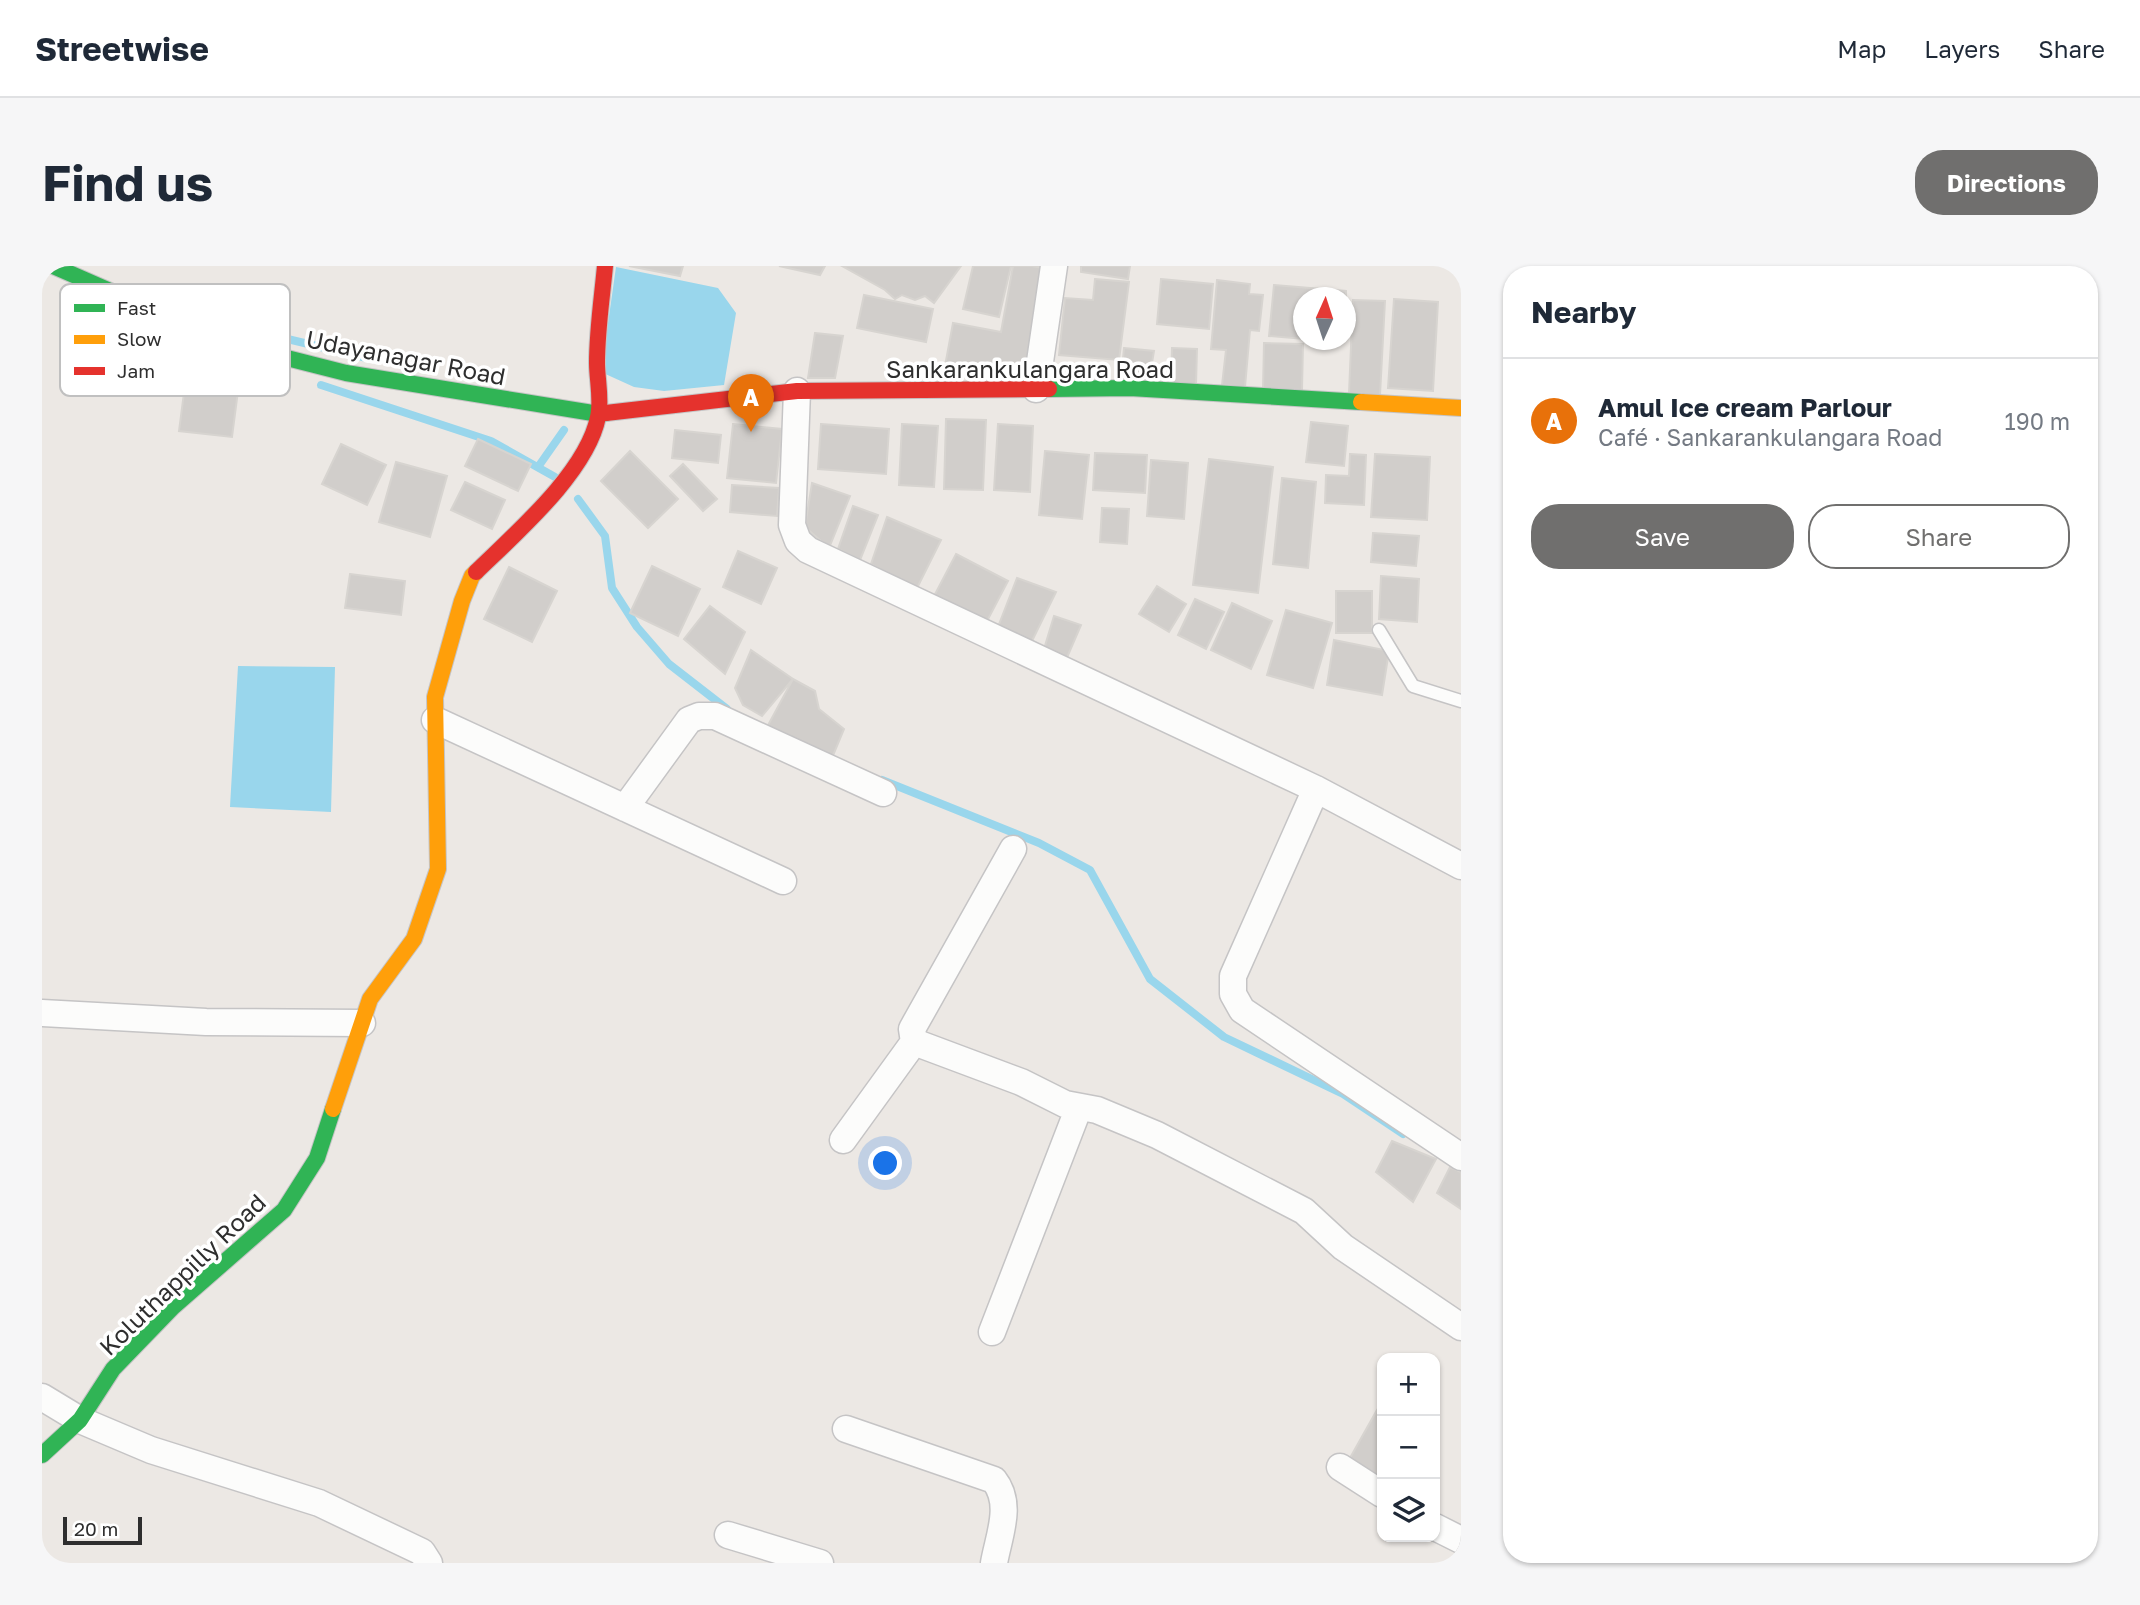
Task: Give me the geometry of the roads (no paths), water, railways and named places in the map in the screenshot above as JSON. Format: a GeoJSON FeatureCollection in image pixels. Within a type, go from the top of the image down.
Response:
{"type":"FeatureCollection","features":[{"type":"Feature","properties":{"kind":"street","name":"Udayanagar Road"},"geometry":{"type":"LineString","coordinates":[[53,266],[94,284]]}},
{"type":"Feature","properties":{"kind":"street","name":"Koluthappilly Road"},"geometry":{"type":"LineString","coordinates":[[42,1455],[79,1420],[113,1369],[173,1307],[284,1210],[317,1158],[370,999],[414,939],[438,869],[435,697],[462,601],[472,576],[534,514],[575,467],[593,436],[599,414],[597,360],[605,266]]}},
{"type":"Feature","properties":{"kind":"street"},"geometry":{"type":"LineString","coordinates":[[1036,389],[1054,266]]}},
{"type":"Feature","properties":{"kind":"street","name":"Udayanagar Road"},"geometry":{"type":"LineString","coordinates":[[290,359],[346,373],[599,414]]}},
{"type":"Feature","properties":{"kind":"street","name":"Sankarankulangara Road"},"geometry":{"type":"LineString","coordinates":[[599,414],[797,391],[1130,388],[1461,408]]}},
{"type":"Feature","properties":{"kind":"street"},"geometry":{"type":"LineString","coordinates":[[797,391],[792,525],[798,541],[808,550],[1316,789],[1461,866]]}},
{"type":"Feature","properties":{"kind":"street"},"geometry":{"type":"LineString","coordinates":[[625,808],[689,720],[699,716],[715,716],[883,793]]}},
{"type":"Feature","properties":{"kind":"street"},"geometry":{"type":"LineString","coordinates":[[435,720],[783,881]]}},
{"type":"Feature","properties":{"kind":"street"},"geometry":{"type":"LineString","coordinates":[[1316,789],[1239,959],[1233,976],[1233,993],[1242,1010],[1461,1157]]}},
{"type":"Feature","properties":{"kind":"street"},"geometry":{"type":"LineString","coordinates":[[843,1140],[914,1042],[912,1029],[1013,849]]}},
{"type":"Feature","properties":{"kind":"street"},"geometry":{"type":"LineString","coordinates":[[42,1013],[206,1022],[362,1023]]}},
{"type":"Feature","properties":{"kind":"street"},"geometry":{"type":"LineString","coordinates":[[914,1042],[1021,1082],[1065,1104],[1097,1110],[1157,1135],[1304,1211],[1343,1247],[1461,1327]]}},
{"type":"Feature","properties":{"kind":"street"},"geometry":{"type":"LineString","coordinates":[[992,1332],[1079,1107]]}},
{"type":"Feature","properties":{"kind":"street"},"geometry":{"type":"LineString","coordinates":[[42,1397],[79,1420],[151,1450],[319,1503],[422,1552],[429,1563]]}},
{"type":"Feature","properties":{"kind":"street"},"geometry":{"type":"LineString","coordinates":[[846,1429],[994,1480],[1003,1491],[1005,1504],[994,1563]]}},
{"type":"Feature","properties":{"kind":"street"},"geometry":{"type":"LineString","coordinates":[[1340,1467],[1377,1491]]}},
{"type":"Feature","properties":{"kind":"street"},"geometry":{"type":"LineString","coordinates":[[1440,1530],[1461,1540]]}},
{"type":"Feature","properties":{"kind":"street"},"geometry":{"type":"LineString","coordinates":[[729,1535],[820,1563]]}},
{"type":"Feature","properties":{"kind":"lane"},"geometry":{"type":"LineString","coordinates":[[1379,631],[1413,686],[1461,701]]}},
{"type":"Feature","properties":{"kind":"water"},"geometry":{"type":"Polygon","coordinates":[[[616,267],[718,288],[736,313],[724,385],[664,391],[634,387],[601,372],[616,267]]]}},
{"type":"Feature","properties":{"kind":"water"},"geometry":{"type":"Polygon","coordinates":[[[238,666],[335,667],[331,812],[230,807],[238,666]]]}},
{"type":"Feature","properties":{"kind":"waterway"},"geometry":{"type":"LineString","coordinates":[[290,340],[371,359]]}},
{"type":"Feature","properties":{"kind":"waterway"},"geometry":{"type":"LineString","coordinates":[[321,385],[491,441],[555,477]]}},
{"type":"Feature","properties":{"kind":"waterway"},"geometry":{"type":"LineString","coordinates":[[538,467],[564,430]]}},
{"type":"Feature","properties":{"kind":"waterway"},"geometry":{"type":"LineString","coordinates":[[578,499],[605,536],[612,588],[637,627],[669,664],[727,709]]}},
{"type":"Feature","properties":{"kind":"waterway"},"geometry":{"type":"LineString","coordinates":[[882,780],[1039,843],[1090,870],[1150,979],[1224,1037],[1343,1094],[1403,1134]]}},
{"type":"Feature","properties":{"kind":"place","name":"Amul Ice cream Parlour"},"geometry":{"type":"Point","coordinates":[751,432]}}]}
